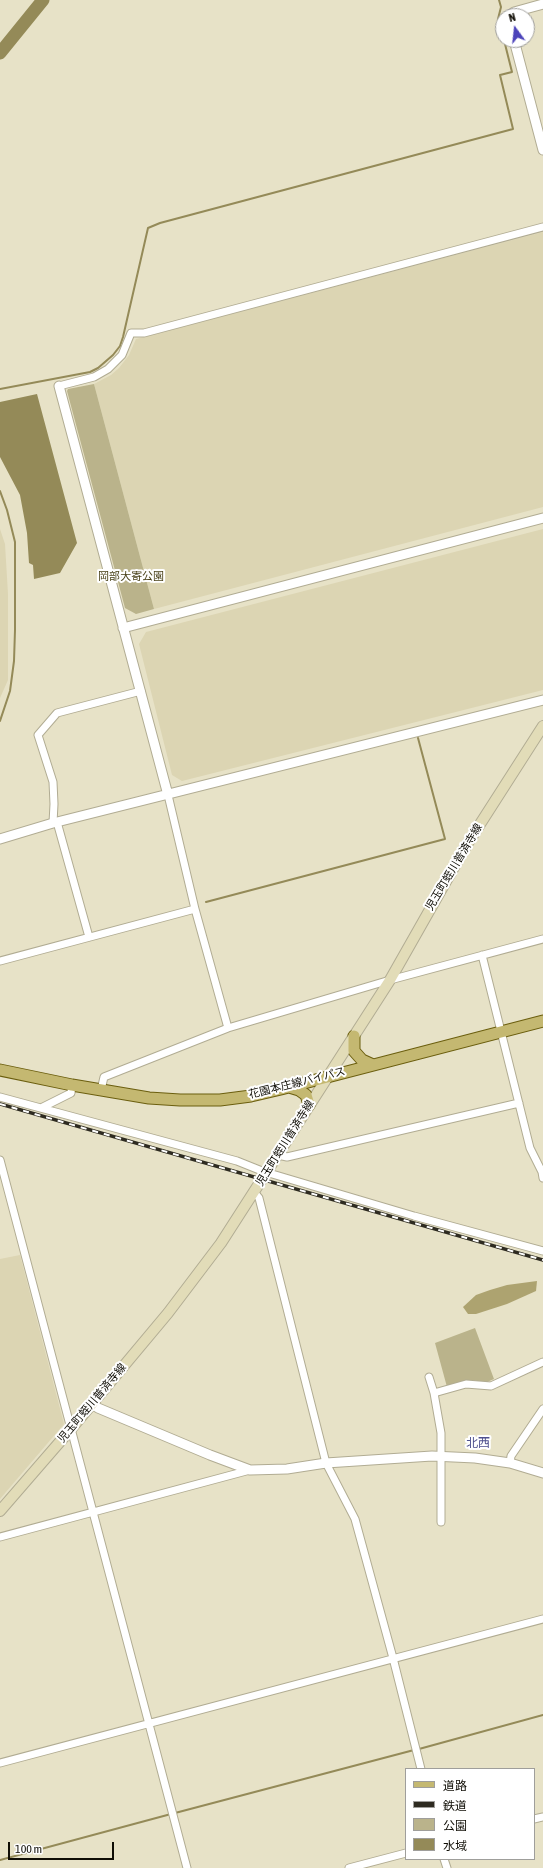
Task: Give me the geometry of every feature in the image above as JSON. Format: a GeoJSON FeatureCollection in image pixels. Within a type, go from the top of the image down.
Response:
{"type":"FeatureCollection","features":[{"type":"Feature","properties":{"kind":"main road","name":"児玉町蛭川普済寺線"},"geometry":{"type":"LineString","coordinates":[[0,1511],[92,1404],[202,1269],[254,1192],[309,1105],[330,1076],[390,980],[466,846],[543,726]]}},
{"type":"Feature","properties":{"kind":"main road","name":"花園本庄線バイパス"},"geometry":{"type":"LineString","coordinates":[[0,1070],[72,1085],[172,1100],[220,1100],[251,1096],[289,1087],[543,1021]]}},
{"type":"Feature","properties":{"kind":"main road"},"geometry":{"type":"LineString","coordinates":[[354,1036],[354,1051],[362,1060],[373,1065]]}},
{"type":"Feature","properties":{"kind":"main road"},"geometry":{"type":"LineString","coordinates":[[289,1087],[299,1090],[306,1095],[309,1105]]}},
{"type":"Feature","properties":{"kind":"street"},"geometry":{"type":"LineString","coordinates":[[528,8],[543,4]]}},
{"type":"Feature","properties":{"kind":"street"},"geometry":{"type":"LineString","coordinates":[[516,48],[543,150]]}},
{"type":"Feature","properties":{"kind":"street"},"geometry":{"type":"LineString","coordinates":[[228,1028],[195,909],[168,795],[141,691],[59,386],[94,377],[108,369],[122,355],[132,333],[144,333],[543,227]]}},
{"type":"Feature","properties":{"kind":"street"},"geometry":{"type":"LineString","coordinates":[[123,628],[543,518]]}},
{"type":"Feature","properties":{"kind":"street"},"geometry":{"type":"LineString","coordinates":[[89,937],[55,823],[53,782],[38,735],[57,713],[141,691]]}},
{"type":"Feature","properties":{"kind":"street"},"geometry":{"type":"LineString","coordinates":[[0,839],[55,823],[543,700]]}},
{"type":"Feature","properties":{"kind":"street"},"geometry":{"type":"LineString","coordinates":[[0,961],[195,909]]}},
{"type":"Feature","properties":{"kind":"street"},"geometry":{"type":"LineString","coordinates":[[101,1090],[104,1077],[228,1028],[390,980],[543,939]]}},
{"type":"Feature","properties":{"kind":"street"},"geometry":{"type":"LineString","coordinates":[[482,955],[530,1148],[542,1172],[543,1178]]}},
{"type":"Feature","properties":{"kind":"street"},"geometry":{"type":"LineString","coordinates":[[41,1108],[71,1093],[72,1085]]}},
{"type":"Feature","properties":{"kind":"street"},"geometry":{"type":"LineString","coordinates":[[0,1097],[238,1161],[266,1172],[414,1216],[543,1251]]}},
{"type":"Feature","properties":{"kind":"street"},"geometry":{"type":"LineString","coordinates":[[278,1155],[287,1157],[519,1103]]}},
{"type":"Feature","properties":{"kind":"street"},"geometry":{"type":"LineString","coordinates":[[0,1160],[187,1868]]}},
{"type":"Feature","properties":{"kind":"street"},"geometry":{"type":"LineString","coordinates":[[254,1192],[259,1198],[326,1463],[355,1519],[394,1658],[421,1768]]}},
{"type":"Feature","properties":{"kind":"street"},"geometry":{"type":"LineString","coordinates":[[434,1393],[466,1384],[491,1386],[543,1362]]}},
{"type":"Feature","properties":{"kind":"street"},"geometry":{"type":"LineString","coordinates":[[429,1378],[434,1393],[441,1433],[441,1522]]}},
{"type":"Feature","properties":{"kind":"street"},"geometry":{"type":"LineString","coordinates":[[92,1404],[98,1408],[210,1456],[250,1470]]}},
{"type":"Feature","properties":{"kind":"street"},"geometry":{"type":"LineString","coordinates":[[510,1463],[511,1456],[543,1408]]}},
{"type":"Feature","properties":{"kind":"street"},"geometry":{"type":"LineString","coordinates":[[0,1537],[250,1470],[287,1469],[326,1463],[388,1458],[442,1456],[475,1458],[510,1463],[543,1473]]}},
{"type":"Feature","properties":{"kind":"street"},"geometry":{"type":"LineString","coordinates":[[0,1763],[543,1619]]}},
{"type":"Feature","properties":{"kind":"street"},"geometry":{"type":"LineString","coordinates":[[349,1868],[405,1853]]}},
{"type":"Feature","properties":{"kind":"shaded area"},"geometry":{"type":"Polygon","coordinates":[[[543,232],[543,507],[154,609],[94,384],[111,375],[119,368],[129,355],[136,339],[543,232]]]}},
{"type":"Feature","properties":{"kind":"shaded area"},"geometry":{"type":"Polygon","coordinates":[[[0,529],[5,544],[8,594],[8,680],[0,698],[0,529]]]}},
{"type":"Feature","properties":{"kind":"shaded area"},"geometry":{"type":"Polygon","coordinates":[[[543,529],[543,690],[182,781],[172,775],[139,644],[146,632],[543,529]]]}},
{"type":"Feature","properties":{"kind":"shaded area"},"geometry":{"type":"Polygon","coordinates":[[[20,1255],[64,1424],[0,1499],[0,1259],[20,1255]]]}},
{"type":"Feature","properties":{"kind":"shaded area"},"geometry":{"type":"Polygon","coordinates":[[[537,1281],[536,1291],[507,1304],[476,1314],[468,1314],[463,1307],[476,1295],[490,1290],[507,1285],[537,1281]]]}},
{"type":"Feature","properties":{"kind":"green space","name":"岡部大寄公園"},"geometry":{"type":"Polygon","coordinates":[[[94,384],[154,609],[136,614],[125,608],[67,391],[68,389],[94,384]]]}},
{"type":"Feature","properties":{"kind":"green space"},"geometry":{"type":"Polygon","coordinates":[[[475,1328],[494,1379],[487,1382],[467,1380],[447,1387],[435,1343],[475,1328]]]}},
{"type":"Feature","properties":{"kind":"water"},"geometry":{"type":"Polygon","coordinates":[[[37,394],[77,543],[60,573],[34,579],[33,565],[29,563],[27,533],[20,495],[0,457],[0,402],[37,394]]]}},
{"type":"Feature","properties":{"kind":"waterway"},"geometry":{"type":"LineString","coordinates":[[0,53],[43,0]]}},
{"type":"Feature","properties":{"kind":"waterway"},"geometry":{"type":"LineString","coordinates":[[499,0],[501,8]]}},
{"type":"Feature","properties":{"kind":"waterway"},"geometry":{"type":"LineString","coordinates":[[0,389],[90,372],[98,368],[113,355],[120,346],[123,337],[148,228],[160,223],[513,129],[500,75],[512,72],[506,48]]}},
{"type":"Feature","properties":{"kind":"waterway"},"geometry":{"type":"LineString","coordinates":[[0,491],[7,510],[15,542],[14,661],[10,691],[0,721]]}},
{"type":"Feature","properties":{"kind":"waterway"},"geometry":{"type":"LineString","coordinates":[[206,902],[445,839],[418,738]]}},
{"type":"Feature","properties":{"kind":"waterway"},"geometry":{"type":"LineString","coordinates":[[419,1749],[543,1715]]}},
{"type":"Feature","properties":{"kind":"waterway"},"geometry":{"type":"LineString","coordinates":[[175,1813],[414,1750]]}},
{"type":"Feature","properties":{"kind":"waterway"},"geometry":{"type":"LineString","coordinates":[[0,1860],[171,1814]]}},
{"type":"Feature","properties":{"kind":"railway"},"geometry":{"type":"LineString","coordinates":[[0,1104],[543,1260]]}},
{"type":"Feature","properties":{"kind":"district","name":"北西"},"geometry":{"type":"Point","coordinates":[478,1443]}}]}
